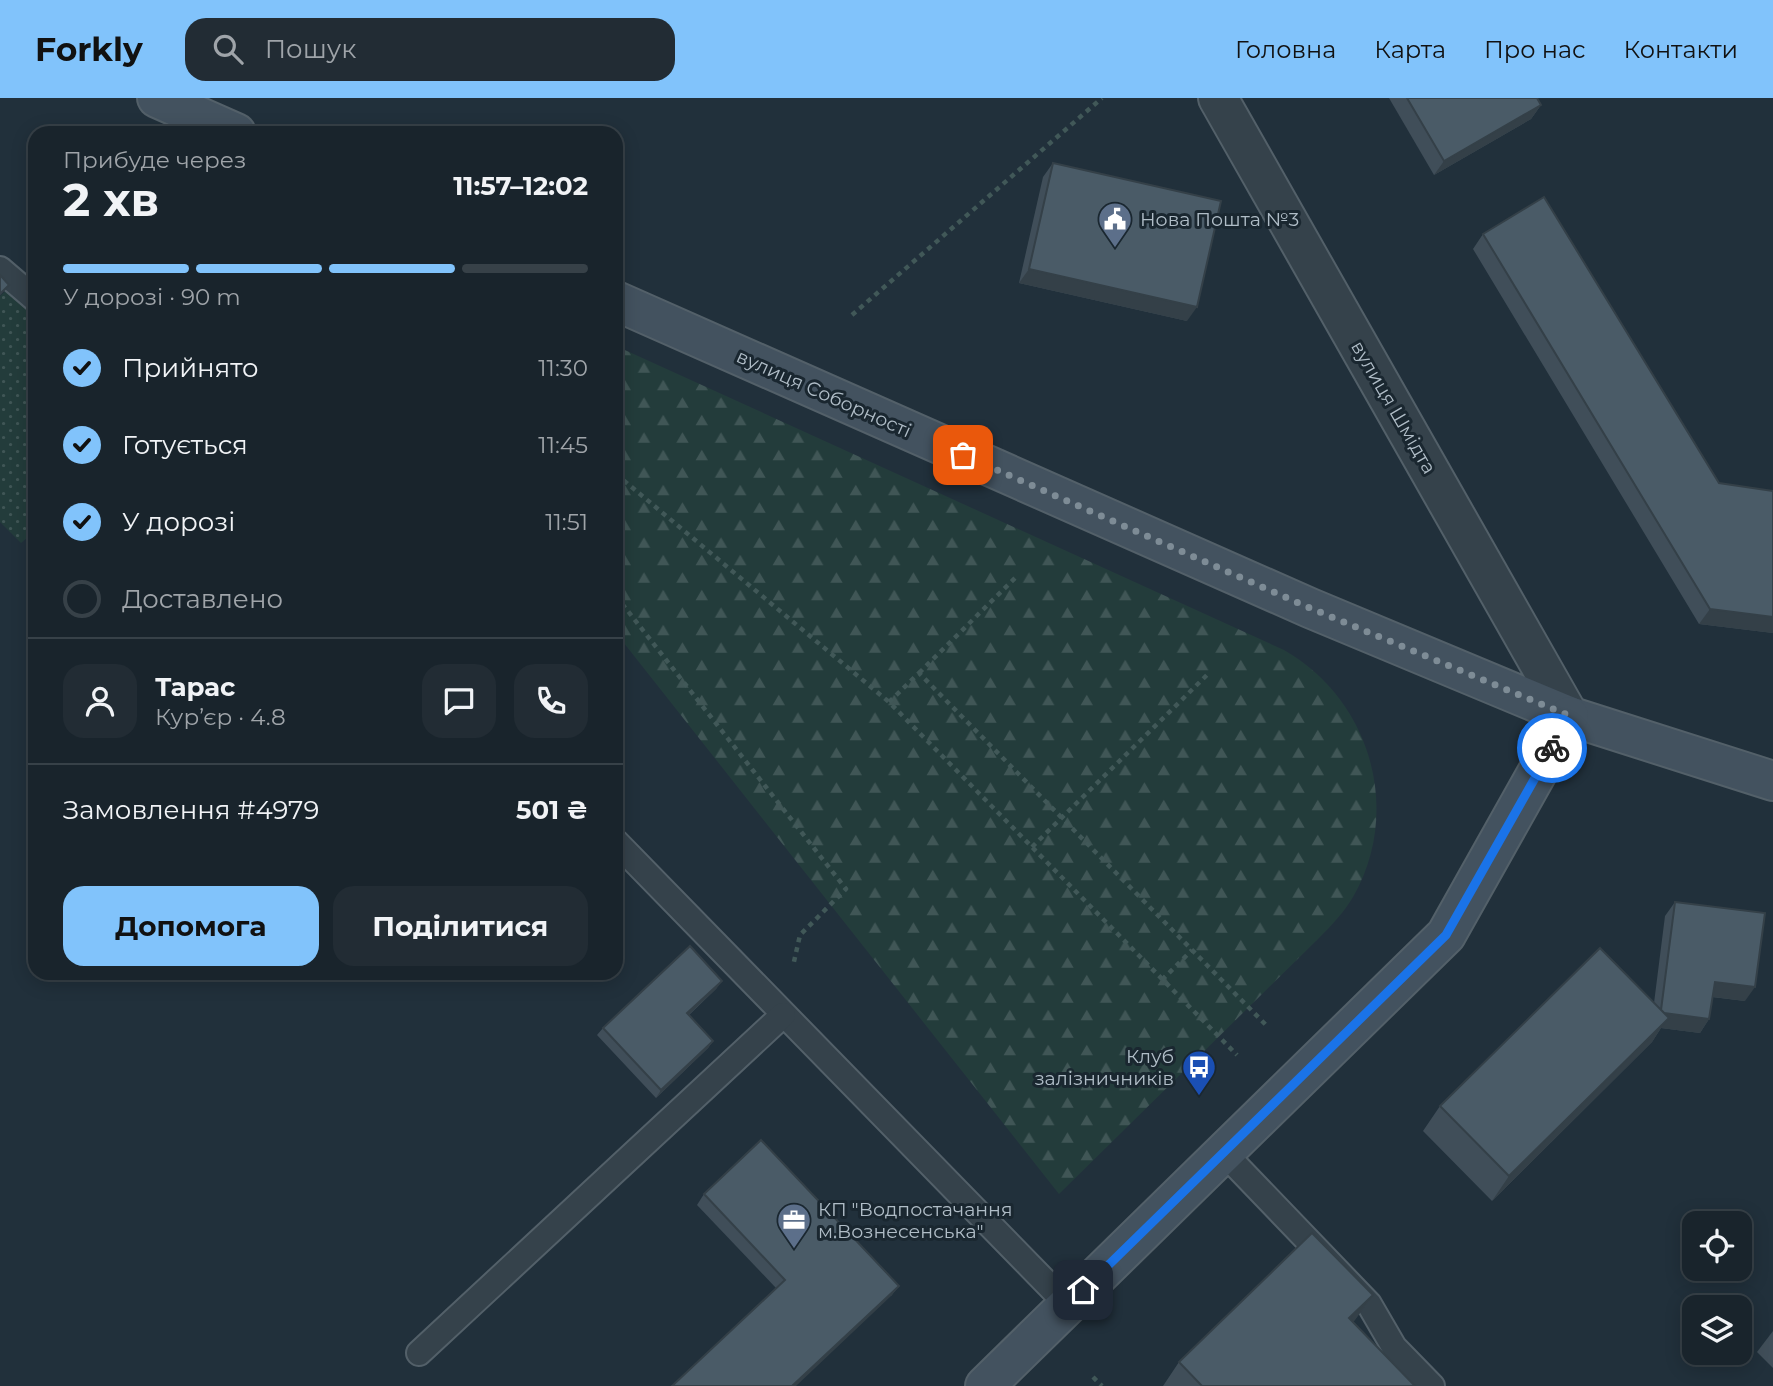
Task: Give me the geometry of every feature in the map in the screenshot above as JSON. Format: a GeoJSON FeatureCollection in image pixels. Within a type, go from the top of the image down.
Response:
{"type":"FeatureCollection","features":[{"type":"Feature","properties":{"kind":"main road"},"geometry":{"type":"LineString","coordinates":[[158,98],[220,126]]}},
{"type":"Feature","properties":{"kind":"main road","name":"вулиця Соборності"},"geometry":{"type":"LineString","coordinates":[[623,304],[1310,608],[1570,716],[1773,781]]}},
{"type":"Feature","properties":{"kind":"main road"},"geometry":{"type":"LineString","coordinates":[[985,1386],[1446,935],[1570,716]]}},
{"type":"Feature","properties":{"kind":"street","name":"вулиця Шмідта"},"geometry":{"type":"LineString","coordinates":[[1218,98],[1570,716]]}},
{"type":"Feature","properties":{"kind":"lane"},"geometry":{"type":"LineString","coordinates":[[0,269],[28,293]]}},
{"type":"Feature","properties":{"kind":"lane"},"geometry":{"type":"LineString","coordinates":[[623,849],[1068,1305]]}},
{"type":"Feature","properties":{"kind":"lane"},"geometry":{"type":"LineString","coordinates":[[419,1353],[783,1015]]}},
{"type":"Feature","properties":{"kind":"lane"},"geometry":{"type":"LineString","coordinates":[[1223,1152],[1369,1304],[1394,1347],[1432,1386]]}},
{"type":"Feature","properties":{"kind":"path"},"geometry":{"type":"LineString","coordinates":[[852,314],[1102,98]]}},
{"type":"Feature","properties":{"kind":"path"},"geometry":{"type":"LineString","coordinates":[[623,480],[889,702],[1237,1055]]}},
{"type":"Feature","properties":{"kind":"path"},"geometry":{"type":"LineString","coordinates":[[889,702],[1016,577]]}},
{"type":"Feature","properties":{"kind":"path"},"geometry":{"type":"LineString","coordinates":[[623,605],[846,889],[800,935],[783,1015]]}},
{"type":"Feature","properties":{"kind":"path"},"geometry":{"type":"LineString","coordinates":[[919,673],[1266,1025]]}},
{"type":"Feature","properties":{"kind":"path"},"geometry":{"type":"LineString","coordinates":[[1032,847],[1210,673]]}},
{"type":"Feature","properties":{"kind":"path"},"geometry":{"type":"LineString","coordinates":[[1162,979],[1192,950]]}},
{"type":"Feature","properties":{"kind":"path"},"geometry":{"type":"LineString","coordinates":[[1093,1377],[1102,1386]]}},
{"type":"Feature","properties":{"kind":"green space"},"geometry":{"type":"Polygon","coordinates":[[[28,272],[28,537],[21,543],[0,522],[0,296],[28,272]]]}},
{"type":"Feature","properties":{"kind":"green space"},"geometry":{"type":"Polygon","coordinates":[[[623,349],[1284,650],[1314,671],[1338,697],[1357,727],[1369,759],[1376,794],[1375,829],[1368,863],[1353,897],[1319,938],[1059,1194],[623,642],[623,349]]]}},
{"type":"Feature","properties":{"kind":"building"},"geometry":{"type":"Polygon","coordinates":[[[1407,98],[1537,98],[1541,105],[1444,161],[1407,98]]]}},
{"type":"Feature","properties":{"kind":"building","name":"Нова Пошта №3"},"geometry":{"type":"Polygon","coordinates":[[[1053,163],[1221,201],[1197,307],[1029,269],[1053,163]]]}},
{"type":"Feature","properties":{"kind":"building"},"geometry":{"type":"Polygon","coordinates":[[[1544,197],[1719,483],[1773,491],[1773,617],[1710,609],[1483,234],[1544,197]]]}},
{"type":"Feature","properties":{"kind":"building"},"geometry":{"type":"Polygon","coordinates":[[[0,275],[9,285],[0,294],[0,275]]]}},
{"type":"Feature","properties":{"kind":"building"},"geometry":{"type":"Polygon","coordinates":[[[1675,902],[1765,913],[1755,987],[1715,982],[1709,1019],[1664,1013],[1661,1010],[1675,902]]]}},
{"type":"Feature","properties":{"kind":"building"},"geometry":{"type":"Polygon","coordinates":[[[690,946],[722,981],[687,1013],[713,1041],[661,1090],[603,1028],[690,946]]]}},
{"type":"Feature","properties":{"kind":"building"},"geometry":{"type":"Polygon","coordinates":[[[1600,948],[1669,1018],[1509,1176],[1440,1106],[1600,948]]]}},
{"type":"Feature","properties":{"kind":"building"},"geometry":{"type":"Polygon","coordinates":[[[761,1140],[899,1286],[792,1386],[672,1386],[785,1280],[704,1194],[761,1140]]]}},
{"type":"Feature","properties":{"kind":"building"},"geometry":{"type":"Polygon","coordinates":[[[1312,1233],[1373,1295],[1349,1318],[1415,1386],[1202,1386],[1179,1362],[1312,1233]]]}},
{"type":"Feature","properties":{"kind":"way so far"},"geometry":{"type":"LineString","coordinates":[[963,455],[1310,608],[1570,716],[1552,748]]}},
{"type":"Feature","properties":{"kind":"place","name":"Нова Пошта №3"},"geometry":{"type":"Point","coordinates":[1115,249]}},
{"type":"Feature","properties":{"kind":"place","name":"Клуб залізничників"},"geometry":{"type":"Point","coordinates":[1199,1097]}},
{"type":"Feature","properties":{"kind":"place","name":"КП \"Водпостачання м.Вознесенська\""},"geometry":{"type":"Point","coordinates":[794,1250]}},
{"type":"Feature","properties":{"kind":"route"},"geometry":{"type":"LineString","coordinates":[[1083,1290],[1446,935],[1552,748]]}}]}
